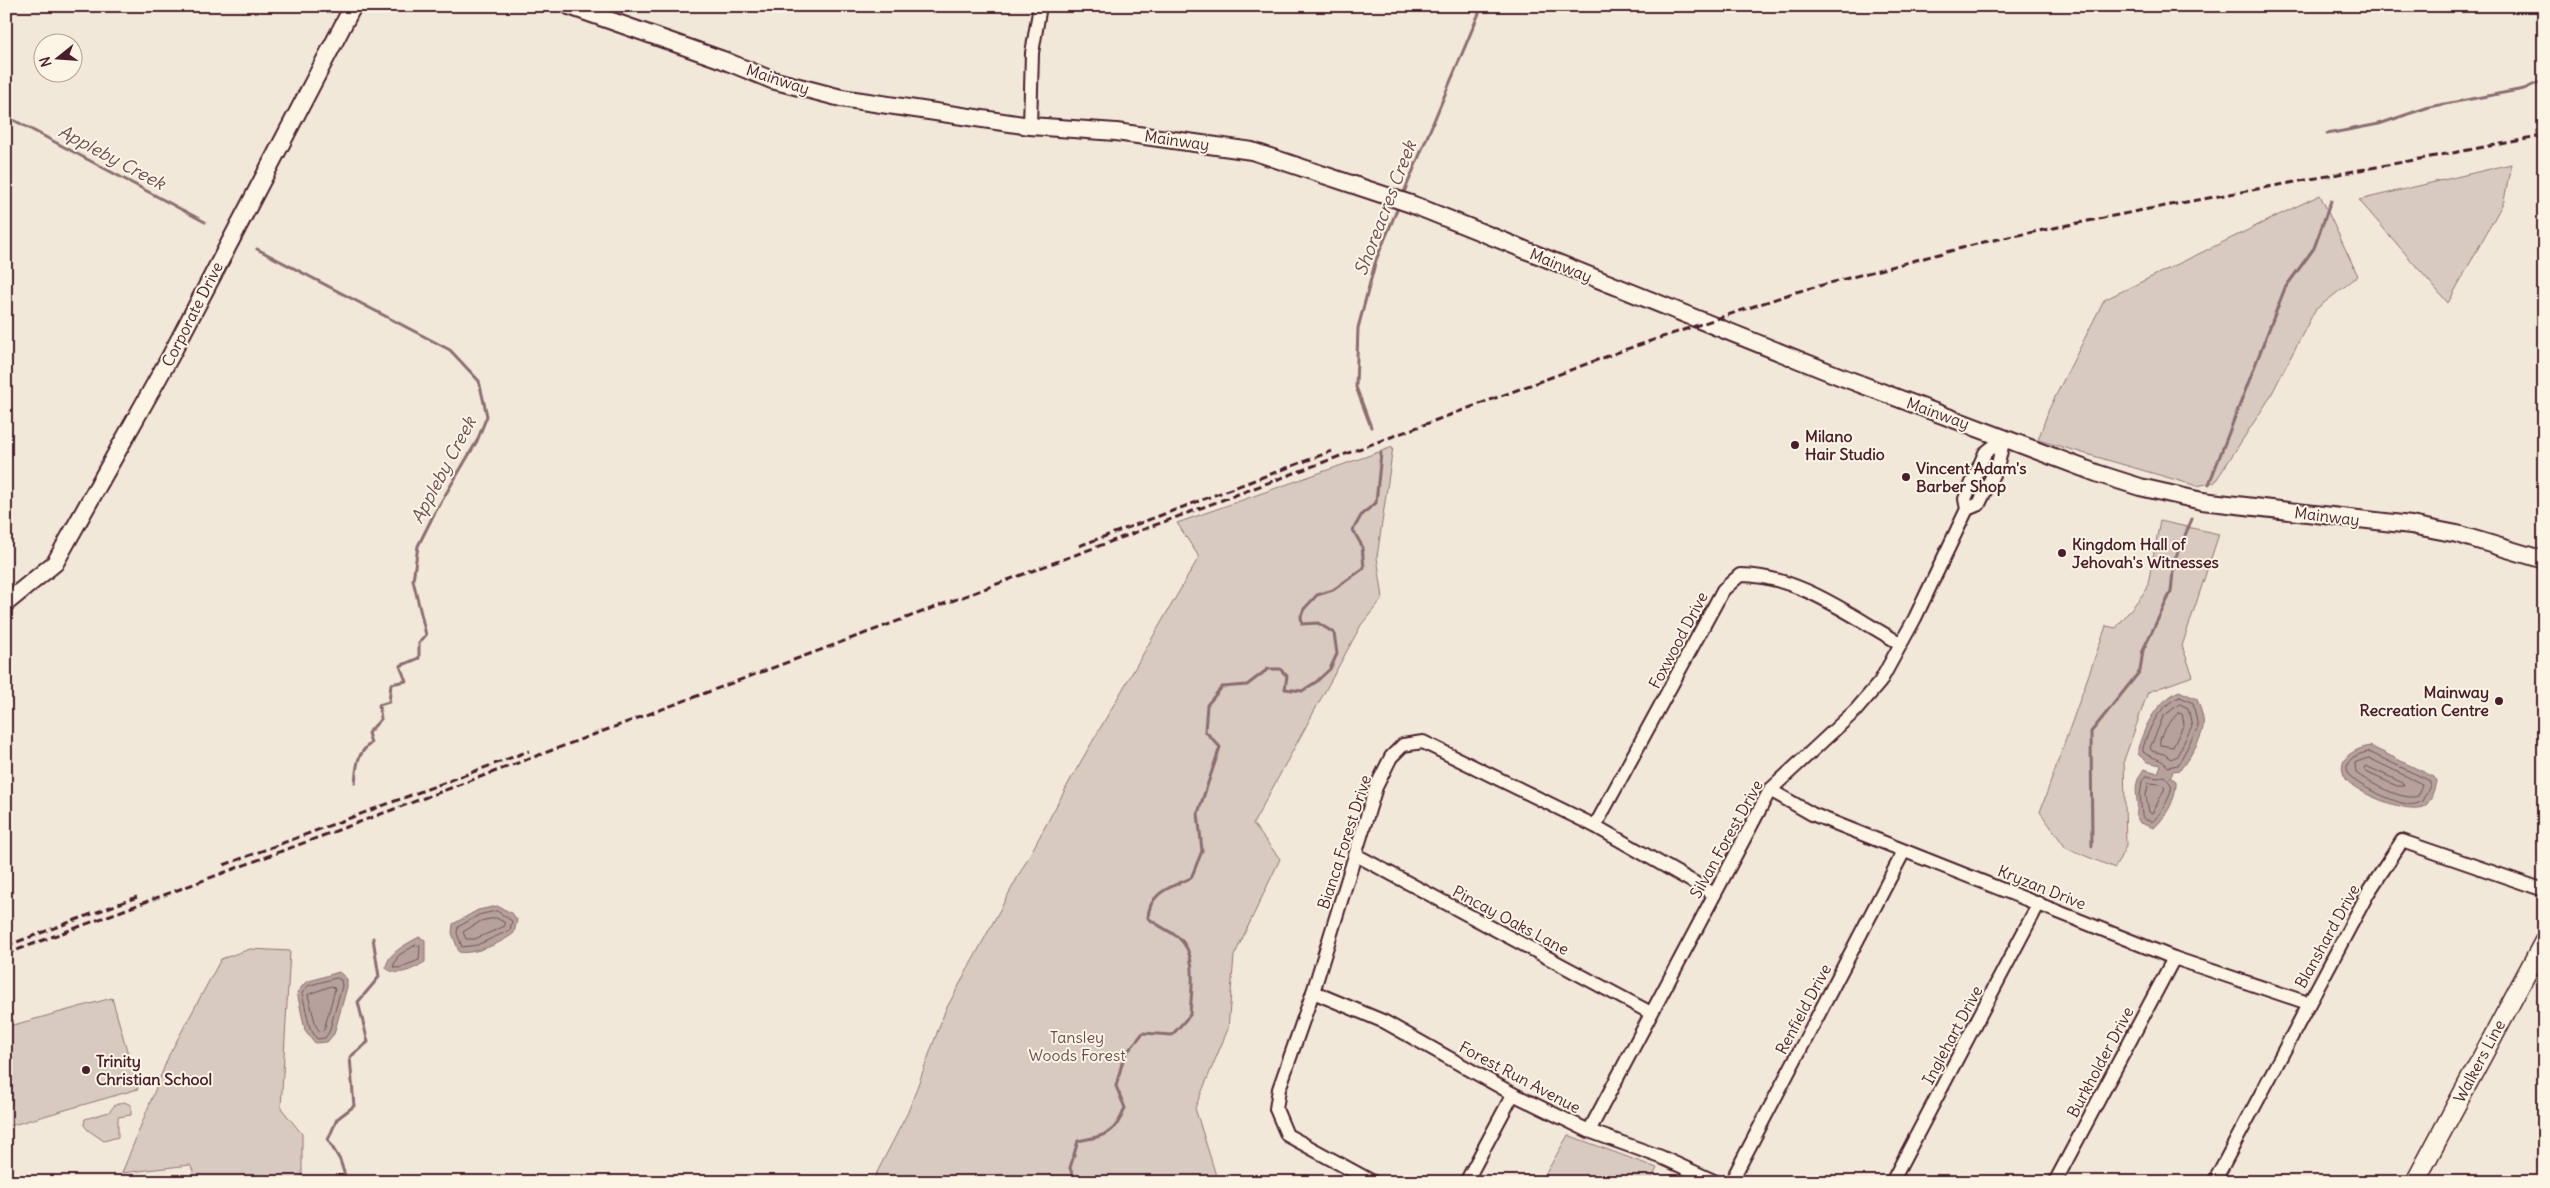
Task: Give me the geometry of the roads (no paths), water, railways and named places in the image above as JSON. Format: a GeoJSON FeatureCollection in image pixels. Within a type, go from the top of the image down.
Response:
{"type":"FeatureCollection","features":[{"type":"Feature","properties":{"kind":"main road","name":"Walkers Line"},"geometry":{"type":"LineString","coordinates":[[2415,1182],[2544,941]]}},
{"type":"Feature","properties":{"kind":"street","name":"Corporate Drive"},"geometry":{"type":"LineString","coordinates":[[6,603],[55,563],[170,357],[353,6]]}},
{"type":"Feature","properties":{"kind":"street","name":"Mainway"},"geometry":{"type":"LineString","coordinates":[[569,6],[723,60],[772,80],[841,98],[1030,126],[1116,132],[1252,151],[1381,192],[1838,376],[2099,474],[2140,487],[2202,501],[2411,525],[2457,534],[2544,560]]}},
{"type":"Feature","properties":{"kind":"street"},"geometry":{"type":"LineString","coordinates":[[1030,126],[1032,53],[1040,6]]}},
{"type":"Feature","properties":{"kind":"street","name":"Silvan Forest Drive"},"geometry":{"type":"LineString","coordinates":[[1589,1131],[1770,790],[1862,703],[1880,682],[1915,618],[1967,509],[1965,499],[1985,454],[2004,438]]}},
{"type":"Feature","properties":{"kind":"street","name":"Foxwood Drive"},"geometry":{"type":"LineString","coordinates":[[1595,826],[1723,590],[1740,576],[1761,576],[1799,588],[1900,643]]}},
{"type":"Feature","properties":{"kind":"street","name":"Bianca Forest Drive"},"geometry":{"type":"LineString","coordinates":[[1373,1182],[1287,1135],[1276,1108],[1279,1089],[1313,992],[1376,787],[1391,756],[1403,745],[1423,742],[1595,826],[1714,894]]}},
{"type":"Feature","properties":{"kind":"street","name":"Kryzan Drive"},"geometry":{"type":"LineString","coordinates":[[1770,790],[1812,814],[2174,958],[2308,1003]]}},
{"type":"Feature","properties":{"kind":"street","name":"Blanshard Drive"},"geometry":{"type":"LineString","coordinates":[[2214,1182],[2368,893],[2402,841],[2544,890]]}},
{"type":"Feature","properties":{"kind":"street","name":"Renfield Drive"},"geometry":{"type":"LineString","coordinates":[[1731,1182],[1904,851]]}},
{"type":"Feature","properties":{"kind":"street","name":"Pincay Oaks Lane"},"geometry":{"type":"LineString","coordinates":[[1356,856],[1651,1013]]}},
{"type":"Feature","properties":{"kind":"street","name":"Inglehart Drive"},"geometry":{"type":"LineString","coordinates":[[1892,1182],[2039,903]]}},
{"type":"Feature","properties":{"kind":"street","name":"Burkholder Drive"},"geometry":{"type":"LineString","coordinates":[[2055,1182],[2174,958]]}},
{"type":"Feature","properties":{"kind":"street","name":"Forest Run Avenue"},"geometry":{"type":"LineString","coordinates":[[1313,992],[1386,1022],[1513,1094],[1589,1131],[1661,1157],[1716,1182]]}},
{"type":"Feature","properties":{"kind":"street"},"geometry":{"type":"LineString","coordinates":[[1466,1182],[1513,1094]]}},
{"type":"Feature","properties":{"kind":"water"},"geometry":{"type":"Polygon","coordinates":[[[2179,691],[2197,699],[2203,719],[2202,732],[2192,753],[2180,770],[2173,771],[2170,777],[2176,781],[2175,794],[2163,818],[2154,828],[2140,823],[2136,816],[2136,788],[2144,769],[2158,773],[2161,765],[2147,762],[2138,754],[2138,748],[2148,722],[2158,708],[2164,701],[2179,691]]]}},
{"type":"Feature","properties":{"kind":"water"},"geometry":{"type":"Polygon","coordinates":[[[2370,746],[2434,777],[2436,781],[2435,787],[2426,805],[2419,808],[2409,808],[2384,801],[2360,790],[2346,779],[2342,766],[2344,761],[2352,752],[2370,746]]]}},
{"type":"Feature","properties":{"kind":"water"},"geometry":{"type":"Polygon","coordinates":[[[497,906],[512,913],[517,920],[514,933],[488,947],[472,952],[459,952],[452,933],[453,924],[478,910],[497,906]]]}},
{"type":"Feature","properties":{"kind":"water"},"geometry":{"type":"Polygon","coordinates":[[[419,937],[425,940],[425,962],[411,970],[400,972],[391,971],[386,968],[394,953],[419,937]]]}},
{"type":"Feature","properties":{"kind":"water"},"geometry":{"type":"Polygon","coordinates":[[[339,972],[347,979],[347,987],[334,1034],[327,1042],[315,1043],[305,1030],[297,992],[306,982],[339,972]]]}},
{"type":"Feature","properties":{"kind":"waterway","name":"Shoreacres Creek"},"geometry":{"type":"LineString","coordinates":[[1402,197],[1482,6]]}},
{"type":"Feature","properties":{"kind":"waterway"},"geometry":{"type":"LineString","coordinates":[[2327,134],[2379,124],[2429,107],[2524,89],[2544,80]]}},
{"type":"Feature","properties":{"kind":"waterway","name":"Appleby Creek"},"geometry":{"type":"LineString","coordinates":[[6,116],[205,222]]}},
{"type":"Feature","properties":{"kind":"waterway"},"geometry":{"type":"LineString","coordinates":[[2209,484],[2285,288],[2314,248],[2331,201]]}},
{"type":"Feature","properties":{"kind":"waterway","name":"Shoreacres Creek"},"geometry":{"type":"LineString","coordinates":[[1371,427],[1356,387],[1358,328],[1376,260],[1399,205]]}},
{"type":"Feature","properties":{"kind":"waterway","name":"Appleby Creek"},"geometry":{"type":"LineString","coordinates":[[257,249],[450,350],[479,381],[487,416],[477,441],[434,514],[418,546],[413,580],[426,635],[419,643],[419,658],[400,666],[406,681],[391,684],[389,702],[379,705],[381,719],[368,733],[371,743],[360,756],[355,783]]}},
{"type":"Feature","properties":{"kind":"waterway","name":"Shoreacres Creek"},"geometry":{"type":"LineString","coordinates":[[1075,1182],[1070,1168],[1078,1141],[1108,1133],[1117,1124],[1125,1108],[1116,1086],[1124,1056],[1143,1033],[1172,1035],[1190,1015],[1192,973],[1189,953],[1185,944],[1178,937],[1148,918],[1149,909],[1157,896],[1191,878],[1202,851],[1198,813],[1220,747],[1205,731],[1207,705],[1222,687],[1247,685],[1268,669],[1280,669],[1287,676],[1285,689],[1302,691],[1316,682],[1330,669],[1337,654],[1334,633],[1318,623],[1302,624],[1301,616],[1304,609],[1317,595],[1333,590],[1364,568],[1362,546],[1353,530],[1362,514],[1376,503],[1381,453]]}},
{"type":"Feature","properties":{"kind":"waterway"},"geometry":{"type":"LineString","coordinates":[[2092,846],[2091,732],[2140,671],[2143,650],[2171,592],[2174,561],[2192,519]]}},
{"type":"Feature","properties":{"kind":"waterway","name":"Appleby Creek"},"geometry":{"type":"LineString","coordinates":[[347,1182],[340,1160],[328,1140],[337,1119],[354,1106],[350,1057],[368,1042],[358,1002],[379,977],[373,938]]}},
{"type":"Feature","properties":{"kind":"railway"},"geometry":{"type":"LineString","coordinates":[[6,954],[1624,350],[1796,292],[1984,242],[2138,211],[2544,136]]}},
{"type":"Feature","properties":{"kind":"railway"},"geometry":{"type":"LineString","coordinates":[[1079,546],[1332,451]]}},
{"type":"Feature","properties":{"kind":"railway"},"geometry":{"type":"LineString","coordinates":[[224,865],[529,751]]}},
{"type":"Feature","properties":{"kind":"railway"},"geometry":{"type":"LineString","coordinates":[[6,946],[137,897]]}},
{"type":"Feature","properties":{"kind":"place","name":"Milano Hair Studio"},"geometry":{"type":"Point","coordinates":[1795,445]}},
{"type":"Feature","properties":{"kind":"place","name":"Vincent Adam's Barber Shop"},"geometry":{"type":"Point","coordinates":[1906,477]}},
{"type":"Feature","properties":{"kind":"place","name":"Kingdom Hall of Jehovah's Witnesses"},"geometry":{"type":"Point","coordinates":[2062,553]}},
{"type":"Feature","properties":{"kind":"place","name":"Mainway Recreation Centre"},"geometry":{"type":"Point","coordinates":[2499,701]}},
{"type":"Feature","properties":{"kind":"place","name":"Trinity Christian School"},"geometry":{"type":"Point","coordinates":[86,1070]}},
{"type":"Feature","properties":{"kind":"park label","name":"Tansley Woods Forest"},"geometry":{"type":"Point","coordinates":[1077,1046]}}]}
